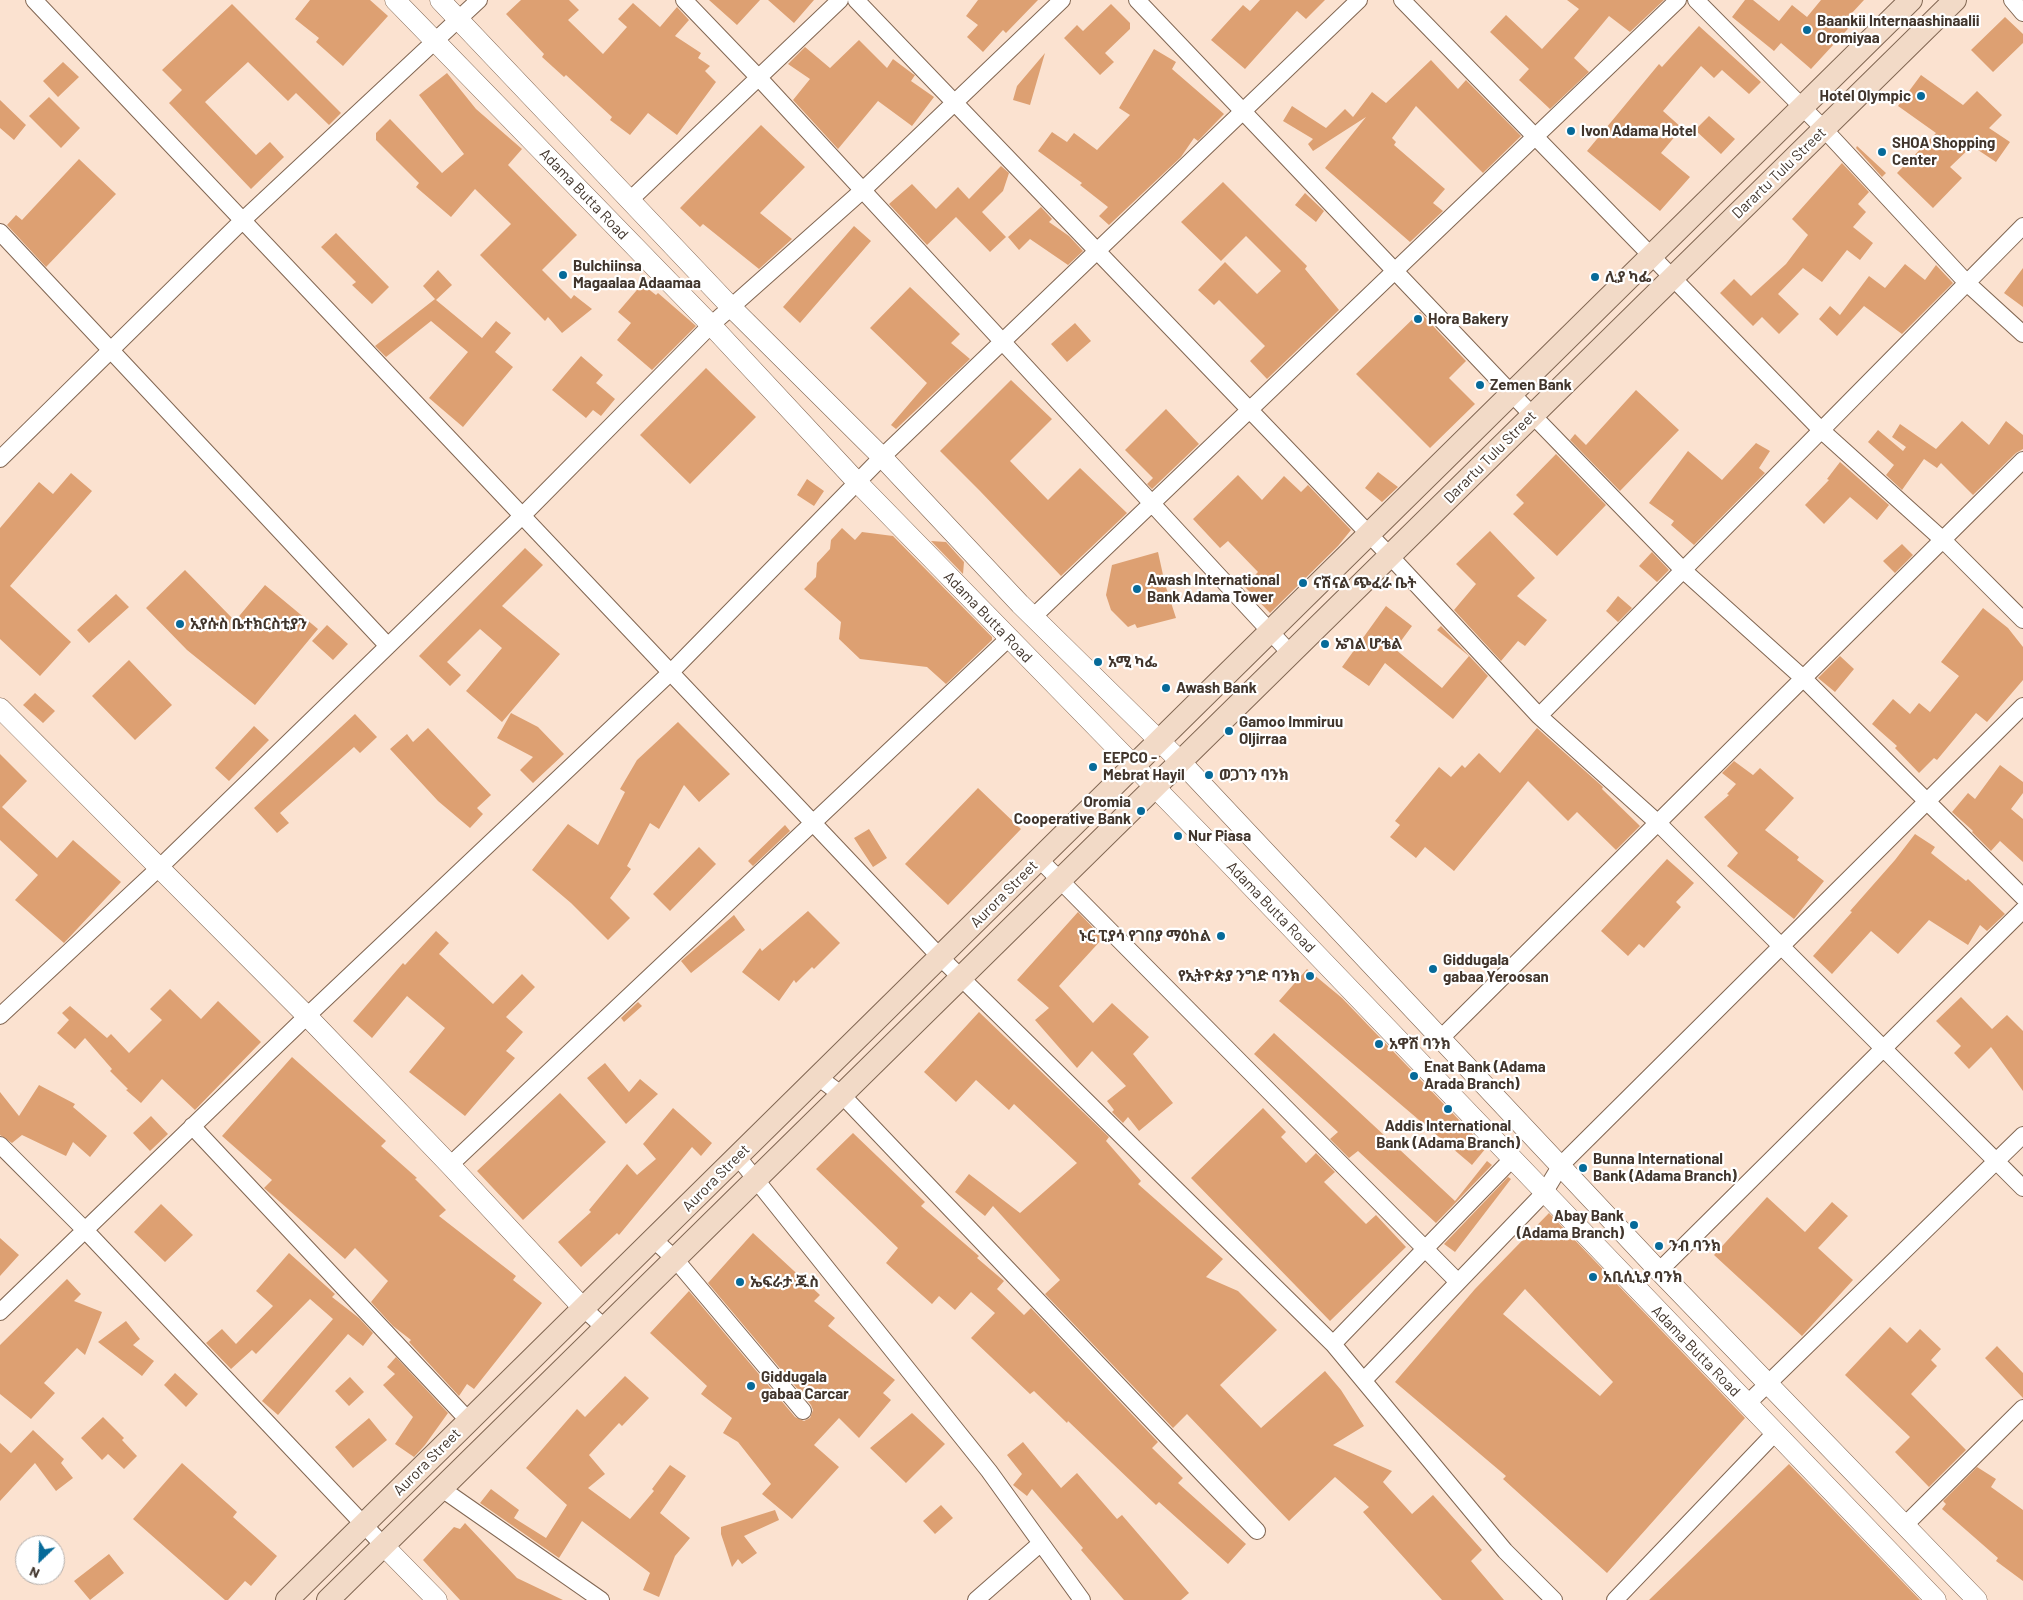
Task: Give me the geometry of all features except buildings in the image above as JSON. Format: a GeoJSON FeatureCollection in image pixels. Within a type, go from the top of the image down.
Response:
{"type":"FeatureCollection","features":[{"type":"Feature","properties":{"kind":"main road","name":"Darartu Tulu Street"},"geometry":{"type":"LineString","coordinates":[[1145,754],[1911,0]]}},
{"type":"Feature","properties":{"kind":"main road","name":"Darartu Tulu Street"},"geometry":{"type":"LineString","coordinates":[[1154,788],[1955,0]]}},
{"type":"Feature","properties":{"kind":"main road","name":"Aurora Street"},"geometry":{"type":"LineString","coordinates":[[287,1600],[1145,754]]}},
{"type":"Feature","properties":{"kind":"main road","name":"Aurora Street"},"geometry":{"type":"LineString","coordinates":[[328,1600],[1154,788]]}},
{"type":"Feature","properties":{"kind":"street"},"geometry":{"type":"LineString","coordinates":[[34,0],[940,957],[1333,1344],[1505,1551],[1554,1600]]}},
{"type":"Feature","properties":{"kind":"street","name":"Adama Butta Road"},"geometry":{"type":"LineString","coordinates":[[395,0],[711,325],[858,483],[1009,638],[1145,754],[1180,762],[1659,1271],[1977,1600]]}},
{"type":"Feature","properties":{"kind":"street","name":"Adama Butta Road"},"geometry":{"type":"LineString","coordinates":[[440,0],[732,307],[882,457],[1033,617],[1145,754],[1154,788],[1224,858],[1936,1600]]}},
{"type":"Feature","properties":{"kind":"street"},"geometry":{"type":"LineString","coordinates":[[0,459],[243,220],[479,0]]}},
{"type":"Feature","properties":{"kind":"street"},"geometry":{"type":"LineString","coordinates":[[684,0],[863,190],[1290,653]]}},
{"type":"Feature","properties":{"kind":"street"},"geometry":{"type":"LineString","coordinates":[[630,200],[840,0]]}},
{"type":"Feature","properties":{"kind":"street"},"geometry":{"type":"LineString","coordinates":[[856,0],[1390,556],[1539,716],[1658,823],[2023,1188]]}},
{"type":"Feature","properties":{"kind":"street"},"geometry":{"type":"LineString","coordinates":[[0,1016],[159,868],[522,516],[711,325],[863,190],[1062,0]]}},
{"type":"Feature","properties":{"kind":"street"},"geometry":{"type":"LineString","coordinates":[[1137,0],[1512,394],[1683,570],[1804,678],[2023,898]]}},
{"type":"Feature","properties":{"kind":"street"},"geometry":{"type":"LineString","coordinates":[[0,1312],[307,1016],[671,672],[882,457],[1359,0]]}},
{"type":"Feature","properties":{"kind":"street"},"geometry":{"type":"LineString","coordinates":[[1402,0],[1650,257],[1821,430],[1943,540],[2023,620]]}},
{"type":"Feature","properties":{"kind":"street"},"geometry":{"type":"LineString","coordinates":[[1033,617],[1678,0]]}},
{"type":"Feature","properties":{"kind":"street"},"geometry":{"type":"LineString","coordinates":[[1696,0],[1824,129],[1966,283],[2023,334]]}},
{"type":"Feature","properties":{"kind":"street"},"geometry":{"type":"LineString","coordinates":[[2012,0],[2023,13]]}},
{"type":"Feature","properties":{"kind":"street"},"geometry":{"type":"LineString","coordinates":[[1539,716],[2023,226]]}},
{"type":"Feature","properties":{"kind":"street"},"geometry":{"type":"LineString","coordinates":[[0,232],[388,646]]}},
{"type":"Feature","properties":{"kind":"street"},"geometry":{"type":"LineString","coordinates":[[1440,1039],[2023,460]]}},
{"type":"Feature","properties":{"kind":"street"},"geometry":{"type":"LineString","coordinates":[[450,1165],[1009,638]]}},
{"type":"Feature","properties":{"kind":"street"},"geometry":{"type":"LineString","coordinates":[[1364,1380],[1544,1192],[1561,1165],[2023,706]]}},
{"type":"Feature","properties":{"kind":"street"},"geometry":{"type":"LineString","coordinates":[[0,708],[307,1016],[450,1165],[583,1308],[605,1328]]}},
{"type":"Feature","properties":{"kind":"street"},"geometry":{"type":"LineString","coordinates":[[1039,860],[1458,1282]]}},
{"type":"Feature","properties":{"kind":"street"},"geometry":{"type":"LineString","coordinates":[[1659,1271],[2023,910]]}},
{"type":"Feature","properties":{"kind":"street"},"geometry":{"type":"LineString","coordinates":[[818,1077],[842,1095],[1257,1531]]}},
{"type":"Feature","properties":{"kind":"street"},"geometry":{"type":"LineString","coordinates":[[192,1126],[469,1421]]}},
{"type":"Feature","properties":{"kind":"street"},"geometry":{"type":"LineString","coordinates":[[1747,1404],[2023,1134]]}},
{"type":"Feature","properties":{"kind":"street"},"geometry":{"type":"LineString","coordinates":[[0,1145],[85,1230],[437,1600]]}},
{"type":"Feature","properties":{"kind":"street"},"geometry":{"type":"LineString","coordinates":[[737,1156],[989,1471],[1082,1600]]}},
{"type":"Feature","properties":{"kind":"street"},"geometry":{"type":"LineString","coordinates":[[1333,1344],[1512,1159]]}},
{"type":"Feature","properties":{"kind":"street"},"geometry":{"type":"LineString","coordinates":[[653,1239],[675,1259],[803,1411]]}},
{"type":"Feature","properties":{"kind":"street"},"geometry":{"type":"LineString","coordinates":[[1905,1525],[2023,1408]]}},
{"type":"Feature","properties":{"kind":"street"},"geometry":{"type":"LineString","coordinates":[[1615,1600],[1776,1433]]}},
{"type":"Feature","properties":{"kind":"street"},"geometry":{"type":"LineString","coordinates":[[442,1489],[601,1600]]}},
{"type":"Feature","properties":{"kind":"street"},"geometry":{"type":"LineString","coordinates":[[976,1600],[1041,1543]]}},
{"type":"Feature","properties":{"kind":"place","name":"Baankii Internaashinaalii Oromiyaa"},"geometry":{"type":"Point","coordinates":[1807,30]}},
{"type":"Feature","properties":{"kind":"place","name":"Hotel Olympic"},"geometry":{"type":"Point","coordinates":[1921,96]}},
{"type":"Feature","properties":{"kind":"place","name":"Ivon Adama Hotel"},"geometry":{"type":"Point","coordinates":[1571,131]}},
{"type":"Feature","properties":{"kind":"place","name":"SHOA Shopping Center"},"geometry":{"type":"Point","coordinates":[1882,152]}},
{"type":"Feature","properties":{"kind":"place","name":"Bulchiinsa Magaalaa Adaamaa"},"geometry":{"type":"Point","coordinates":[563,275]}},
{"type":"Feature","properties":{"kind":"place","name":"ሊያ ካፌ"},"geometry":{"type":"Point","coordinates":[1595,277]}},
{"type":"Feature","properties":{"kind":"place","name":"Hora Bakery"},"geometry":{"type":"Point","coordinates":[1418,319]}},
{"type":"Feature","properties":{"kind":"place","name":"Zemen Bank"},"geometry":{"type":"Point","coordinates":[1480,385]}},
{"type":"Feature","properties":{"kind":"place","name":"ናሽናል ጭፈራ ቤት"},"geometry":{"type":"Point","coordinates":[1303,583]}},
{"type":"Feature","properties":{"kind":"place","name":"Awash International Bank Adama Tower"},"geometry":{"type":"Point","coordinates":[1137,589]}},
{"type":"Feature","properties":{"kind":"place","name":"ኢየሱስ ቤተክርስቲያን"},"geometry":{"type":"Point","coordinates":[180,624]}},
{"type":"Feature","properties":{"kind":"place","name":"ኤግል ሆቴል"},"geometry":{"type":"Point","coordinates":[1325,644]}},
{"type":"Feature","properties":{"kind":"place","name":"አሚ ካፌ"},"geometry":{"type":"Point","coordinates":[1098,662]}},
{"type":"Feature","properties":{"kind":"place","name":"Awash Bank"},"geometry":{"type":"Point","coordinates":[1166,688]}},
{"type":"Feature","properties":{"kind":"place","name":"Gamoo Immiruu Oljirraa"},"geometry":{"type":"Point","coordinates":[1229,731]}},
{"type":"Feature","properties":{"kind":"place","name":"EEPCO - Mebrat Hayil"},"geometry":{"type":"Point","coordinates":[1093,767]}},
{"type":"Feature","properties":{"kind":"place","name":"ወጋገን ባንክ"},"geometry":{"type":"Point","coordinates":[1209,775]}},
{"type":"Feature","properties":{"kind":"place","name":"Oromia Cooperative Bank"},"geometry":{"type":"Point","coordinates":[1141,811]}},
{"type":"Feature","properties":{"kind":"place","name":"Nur Piasa"},"geometry":{"type":"Point","coordinates":[1178,836]}},
{"type":"Feature","properties":{"kind":"place","name":"ኑር ፒያሳ የገበያ ማዕከል"},"geometry":{"type":"Point","coordinates":[1221,936]}},
{"type":"Feature","properties":{"kind":"place","name":"Giddugala gabaa Yeroosan"},"geometry":{"type":"Point","coordinates":[1433,969]}},
{"type":"Feature","properties":{"kind":"place","name":"የኢትዮጵያ ንግድ ባንክ"},"geometry":{"type":"Point","coordinates":[1310,976]}},
{"type":"Feature","properties":{"kind":"place","name":"አዋሽ ባንክ"},"geometry":{"type":"Point","coordinates":[1379,1044]}},
{"type":"Feature","properties":{"kind":"place","name":"Enat Bank (Adama Arada Branch)"},"geometry":{"type":"Point","coordinates":[1414,1076]}},
{"type":"Feature","properties":{"kind":"place","name":"Addis International Bank (Adama Branch)"},"geometry":{"type":"Point","coordinates":[1448,1109]}},
{"type":"Feature","properties":{"kind":"place","name":"Bunna International Bank (Adama Branch)"},"geometry":{"type":"Point","coordinates":[1583,1168]}},
{"type":"Feature","properties":{"kind":"place","name":"Abay Bank (Adama Branch)"},"geometry":{"type":"Point","coordinates":[1634,1225]}},
{"type":"Feature","properties":{"kind":"place","name":"ንብ ባንክ"},"geometry":{"type":"Point","coordinates":[1659,1246]}},
{"type":"Feature","properties":{"kind":"place","name":"አቢሲኒያ ባንክ"},"geometry":{"type":"Point","coordinates":[1593,1277]}},
{"type":"Feature","properties":{"kind":"place","name":"ኤፍራታ ጁስ"},"geometry":{"type":"Point","coordinates":[740,1282]}},
{"type":"Feature","properties":{"kind":"place","name":"Giddugala gabaa Carcar"},"geometry":{"type":"Point","coordinates":[751,1386]}}]}
